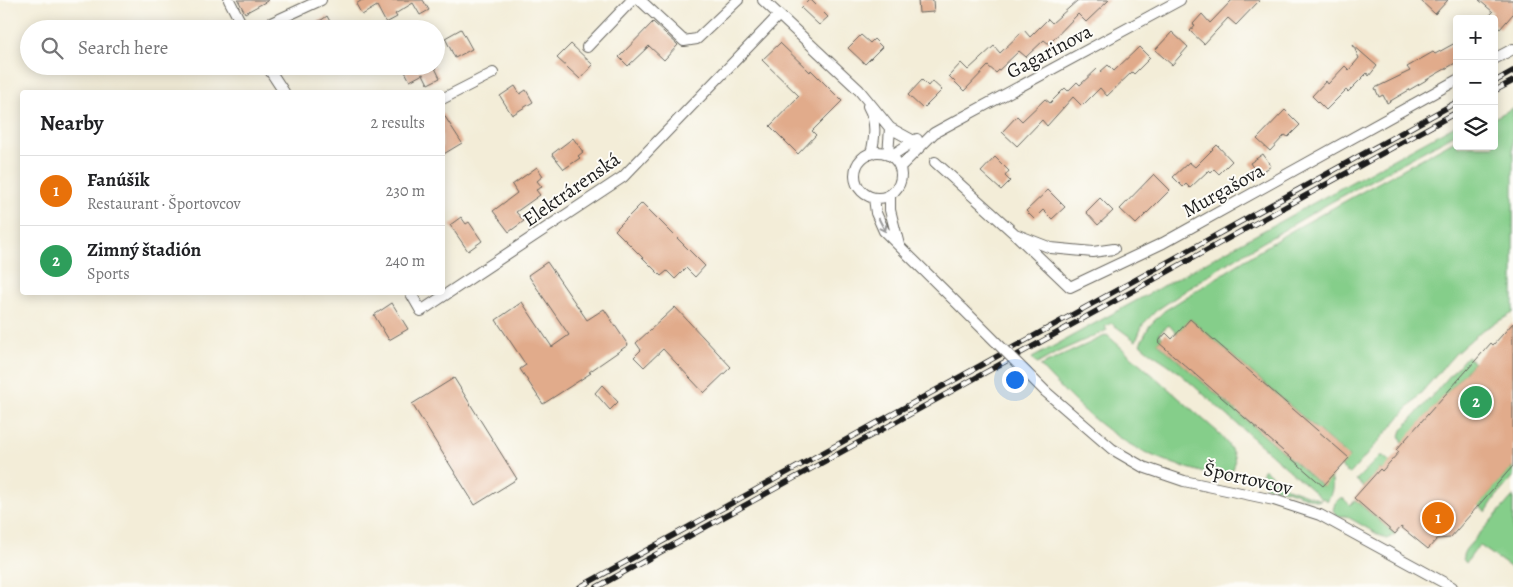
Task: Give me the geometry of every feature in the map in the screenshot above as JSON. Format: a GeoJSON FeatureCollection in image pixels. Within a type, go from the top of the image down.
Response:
{"type":"FeatureCollection","features":[{"type":"Feature","properties":{"kind":"street"},"geometry":{"type":"LineString","coordinates":[[229,0],[239,20]]}},
{"type":"Feature","properties":{"kind":"street"},"geometry":{"type":"LineString","coordinates":[[278,20],[321,0]]}},
{"type":"Feature","properties":{"kind":"street"},"geometry":{"type":"LineString","coordinates":[[587,47],[632,0]]}},
{"type":"Feature","properties":{"kind":"street"},"geometry":{"type":"LineString","coordinates":[[640,0],[684,41],[697,40],[726,3],[738,0]]}},
{"type":"Feature","properties":{"kind":"street"},"geometry":{"type":"LineString","coordinates":[[763,0],[860,90],[890,128],[912,140]]}},
{"type":"Feature","properties":{"kind":"street","name":"Gagarinova"},"geometry":{"type":"LineString","coordinates":[[889,155],[912,140],[934,134],[1180,0]]}},
{"type":"Feature","properties":{"kind":"street","name":"Elektrárenská"},"geometry":{"type":"LineString","coordinates":[[412,295],[421,311],[623,177],[779,15]]}},
{"type":"Feature","properties":{"kind":"street"},"geometry":{"type":"LineString","coordinates":[[1498,57],[1513,49]]}},
{"type":"Feature","properties":{"kind":"street"},"geometry":{"type":"LineString","coordinates":[[445,97],[493,73]]}},
{"type":"Feature","properties":{"kind":"street"},"geometry":{"type":"LineString","coordinates":[[273,75],[283,90]]}},
{"type":"Feature","properties":{"kind":"street","name":"Murgašova"},"geometry":{"type":"LineString","coordinates":[[935,162],[1015,234],[1070,287],[1164,243],[1453,82]]}},
{"type":"Feature","properties":{"kind":"street"},"geometry":{"type":"LineString","coordinates":[[860,90],[874,121],[874,138],[871,154]]}},
{"type":"Feature","properties":{"kind":"street"},"geometry":{"type":"LineString","coordinates":[[889,155],[890,128]]}},
{"type":"Feature","properties":{"kind":"street","name":"Gagarinova"},"geometry":{"type":"LineString","coordinates":[[900,167],[934,134]]}},
{"type":"Feature","properties":{"kind":"street"},"geometry":{"type":"LineString","coordinates":[[877,152],[889,155],[900,167],[901,173],[898,186],[890,195],[874,198],[861,190],[856,179],[857,167],[860,161],[871,154],[877,152]]}},
{"type":"Feature","properties":{"kind":"street"},"geometry":{"type":"LineString","coordinates":[[890,195],[890,210],[899,246]]}},
{"type":"Feature","properties":{"kind":"street","name":"Športovcov"},"geometry":{"type":"LineString","coordinates":[[874,198],[876,213],[884,231],[1046,392],[1105,443],[1143,467],[1184,481],[1274,500],[1320,515],[1452,587]]}},
{"type":"Feature","properties":{"kind":"street","name":"Murgašova"},"geometry":{"type":"LineString","coordinates":[[1015,234],[1051,248],[1093,252],[1114,249]]}},
{"type":"Feature","properties":{"kind":"green space"},"geometry":{"type":"Polygon","coordinates":[[[1513,108],[1513,313],[1481,331],[1455,354],[1350,474],[1341,467],[1349,457],[1190,319],[1177,334],[1169,325],[1159,333],[1162,337],[1158,343],[1322,486],[1331,477],[1332,489],[1327,501],[1324,498],[1322,499],[1176,370],[1140,344],[1150,325],[1164,311],[1286,234],[1453,141],[1453,150],[1498,150],[1498,116],[1513,108]]]}},
{"type":"Feature","properties":{"kind":"green space"},"geometry":{"type":"Polygon","coordinates":[[[1453,126],[1453,135],[1326,205],[1216,270],[1157,310],[1143,324],[1136,341],[1111,323],[1105,327],[1107,330],[1058,352],[1037,364],[1032,358],[1453,126]]]}},
{"type":"Feature","properties":{"kind":"green space"},"geometry":{"type":"Polygon","coordinates":[[[1107,335],[1220,434],[1231,449],[1235,459],[1233,469],[1229,475],[1210,474],[1166,461],[1125,442],[1090,416],[1040,366],[1107,335]]]}},
{"type":"Feature","properties":{"kind":"green space"},"geometry":{"type":"Polygon","coordinates":[[[1467,356],[1474,362],[1403,443],[1400,436],[1402,430],[1467,356]]]}},
{"type":"Feature","properties":{"kind":"green space"},"geometry":{"type":"Polygon","coordinates":[[[1380,456],[1383,456],[1408,477],[1399,486],[1380,469],[1364,487],[1356,480],[1380,456]]]}},
{"type":"Feature","properties":{"kind":"green space"},"geometry":{"type":"Polygon","coordinates":[[[1513,466],[1513,477],[1486,512],[1478,505],[1513,466]]]}},
{"type":"Feature","properties":{"kind":"green space"},"geometry":{"type":"Polygon","coordinates":[[[1264,469],[1287,488],[1321,500],[1317,501],[1286,490],[1265,486],[1262,478],[1264,469]]]}},
{"type":"Feature","properties":{"kind":"green space"},"geometry":{"type":"Polygon","coordinates":[[[1513,496],[1513,569],[1479,545],[1466,563],[1463,556],[1466,549],[1513,496]]]}},
{"type":"Feature","properties":{"kind":"green space"},"geometry":{"type":"Polygon","coordinates":[[[1340,498],[1350,505],[1355,500],[1395,534],[1386,539],[1346,516],[1337,516],[1333,510],[1335,503],[1340,498]]]}},
{"type":"Feature","properties":{"kind":"building"},"geometry":{"type":"Polygon","coordinates":[[[238,0],[269,0],[245,13],[238,0]]]}},
{"type":"Feature","properties":{"kind":"building"},"geometry":{"type":"Polygon","coordinates":[[[362,0],[423,0],[429,10],[420,15],[413,3],[395,14],[397,17],[392,20],[384,20],[377,6],[362,15],[356,4],[362,0]]]}},
{"type":"Feature","properties":{"kind":"building"},"geometry":{"type":"Polygon","coordinates":[[[809,0],[828,17],[819,25],[801,8],[809,0]]]}},
{"type":"Feature","properties":{"kind":"building"},"geometry":{"type":"Polygon","coordinates":[[[918,0],[933,0],[934,12],[919,13],[918,0]]]}},
{"type":"Feature","properties":{"kind":"building"},"geometry":{"type":"Polygon","coordinates":[[[1078,0],[1109,0],[1086,22],[1078,14],[1049,44],[1044,40],[1026,57],[1019,51],[996,73],[988,66],[964,91],[949,76],[961,63],[968,70],[994,46],[1000,53],[1024,30],[1030,37],[1048,19],[1052,23],[1078,0]]]}},
{"type":"Feature","properties":{"kind":"building"},"geometry":{"type":"Polygon","coordinates":[[[1232,0],[1260,0],[1236,25],[1228,18],[1204,44],[1190,31],[1195,25],[1193,24],[1202,14],[1210,23],[1232,0]]]}},
{"type":"Feature","properties":{"kind":"building"},"geometry":{"type":"Polygon","coordinates":[[[1420,0],[1448,0],[1435,14],[1420,0]]]}},
{"type":"Feature","properties":{"kind":"building"},"geometry":{"type":"Polygon","coordinates":[[[1479,0],[1513,0],[1513,14],[1500,29],[1498,27],[1498,15],[1490,15],[1493,12],[1479,0]]]}},
{"type":"Feature","properties":{"kind":"building"},"geometry":{"type":"Polygon","coordinates":[[[653,22],[678,45],[664,60],[649,46],[628,66],[619,57],[653,22]]]}},
{"type":"Feature","properties":{"kind":"building"},"geometry":{"type":"Polygon","coordinates":[[[461,29],[472,49],[455,58],[445,38],[461,29]]]}},
{"type":"Feature","properties":{"kind":"building"},"geometry":{"type":"Polygon","coordinates":[[[1172,32],[1188,47],[1172,65],[1155,50],[1172,32]]]}},
{"type":"Feature","properties":{"kind":"building"},"geometry":{"type":"Polygon","coordinates":[[[861,35],[870,43],[874,39],[882,47],[865,64],[848,48],[861,35]]]}},
{"type":"Feature","properties":{"kind":"building"},"geometry":{"type":"Polygon","coordinates":[[[780,43],[842,101],[812,131],[816,135],[798,154],[770,126],[799,96],[762,60],[780,43]]]}},
{"type":"Feature","properties":{"kind":"building"},"geometry":{"type":"Polygon","coordinates":[[[571,44],[593,65],[580,79],[557,58],[571,44]]]}},
{"type":"Feature","properties":{"kind":"building"},"geometry":{"type":"Polygon","coordinates":[[[1453,44],[1453,64],[1387,103],[1383,95],[1379,97],[1375,88],[1410,71],[1407,67],[1433,52],[1435,54],[1453,44]]]}},
{"type":"Feature","properties":{"kind":"building"},"geometry":{"type":"Polygon","coordinates":[[[1353,45],[1377,66],[1369,76],[1367,73],[1326,110],[1312,96],[1326,81],[1328,84],[1345,66],[1349,70],[1359,58],[1353,45]]]}},
{"type":"Feature","properties":{"kind":"building"},"geometry":{"type":"Polygon","coordinates":[[[1139,47],[1150,58],[1107,96],[1100,88],[1082,106],[1073,97],[1047,126],[1042,120],[1017,146],[1002,132],[1017,116],[1022,121],[1045,99],[1050,103],[1065,88],[1068,91],[1077,82],[1080,85],[1097,69],[1100,72],[1108,65],[1114,71],[1139,47]]]}},
{"type":"Feature","properties":{"kind":"building"},"geometry":{"type":"Polygon","coordinates":[[[407,75],[421,75],[410,81],[407,75]]]}},
{"type":"Feature","properties":{"kind":"building"},"geometry":{"type":"Polygon","coordinates":[[[424,75],[438,75],[440,78],[428,84],[424,75]]]}},
{"type":"Feature","properties":{"kind":"building"},"geometry":{"type":"Polygon","coordinates":[[[922,80],[928,86],[932,81],[942,90],[923,109],[908,95],[922,80]]]}},
{"type":"Feature","properties":{"kind":"building"},"geometry":{"type":"Polygon","coordinates":[[[515,86],[520,94],[526,90],[533,102],[512,115],[500,96],[515,86]]]}},
{"type":"Feature","properties":{"kind":"building"},"geometry":{"type":"Polygon","coordinates":[[[1285,110],[1300,125],[1288,137],[1285,135],[1270,151],[1257,139],[1285,110]]]}},
{"type":"Feature","properties":{"kind":"building"},"geometry":{"type":"Polygon","coordinates":[[[445,117],[462,143],[445,153],[445,117]]]}},
{"type":"Feature","properties":{"kind":"building"},"geometry":{"type":"Polygon","coordinates":[[[573,138],[583,152],[578,156],[580,158],[564,169],[552,154],[573,138]]]}},
{"type":"Feature","properties":{"kind":"building"},"geometry":{"type":"Polygon","coordinates":[[[1217,145],[1232,161],[1219,174],[1214,169],[1211,172],[1209,170],[1190,188],[1186,184],[1183,187],[1173,177],[1189,162],[1195,167],[1217,145]]]}},
{"type":"Feature","properties":{"kind":"building"},"geometry":{"type":"Polygon","coordinates":[[[1263,154],[1271,166],[1258,175],[1250,163],[1263,154]]]}},
{"type":"Feature","properties":{"kind":"building"},"geometry":{"type":"Polygon","coordinates":[[[995,157],[1009,171],[1005,176],[1010,181],[1001,190],[981,172],[995,157]]]}},
{"type":"Feature","properties":{"kind":"building"},"geometry":{"type":"Polygon","coordinates":[[[537,167],[543,176],[537,181],[542,187],[536,190],[540,195],[516,212],[524,221],[509,232],[493,211],[517,193],[512,185],[537,167]]]}},
{"type":"Feature","properties":{"kind":"building"},"geometry":{"type":"Polygon","coordinates":[[[1154,174],[1170,190],[1136,224],[1120,209],[1154,174]]]}},
{"type":"Feature","properties":{"kind":"building"},"geometry":{"type":"Polygon","coordinates":[[[1048,190],[1065,207],[1052,219],[1043,210],[1034,219],[1026,211],[1048,190]]]}},
{"type":"Feature","properties":{"kind":"building"},"geometry":{"type":"Polygon","coordinates":[[[1100,198],[1113,211],[1098,225],[1086,212],[1100,198]]]}},
{"type":"Feature","properties":{"kind":"building"},"geometry":{"type":"Polygon","coordinates":[[[642,203],[705,266],[695,277],[686,268],[675,279],[667,271],[661,276],[615,230],[642,203]]]}},
{"type":"Feature","properties":{"kind":"building"},"geometry":{"type":"Polygon","coordinates":[[[461,217],[466,224],[469,222],[482,241],[468,251],[450,225],[461,217]]]}},
{"type":"Feature","properties":{"kind":"building"},"geometry":{"type":"Polygon","coordinates":[[[547,262],[587,320],[604,309],[628,345],[589,372],[591,373],[543,404],[520,369],[526,365],[496,320],[522,302],[552,347],[569,335],[528,275],[547,262]]]}},
{"type":"Feature","properties":{"kind":"building"},"geometry":{"type":"Polygon","coordinates":[[[392,303],[408,329],[389,340],[374,315],[392,303]]]}},
{"type":"Feature","properties":{"kind":"building"},"geometry":{"type":"Polygon","coordinates":[[[675,307],[731,367],[704,393],[663,349],[644,367],[634,357],[641,350],[636,343],[675,307]]]}},
{"type":"Feature","properties":{"kind":"building"},"geometry":{"type":"Polygon","coordinates":[[[1190,319],[1349,458],[1323,486],[1158,342],[1166,333],[1172,339],[1190,319]]]}},
{"type":"Feature","properties":{"kind":"building"},"geometry":{"type":"Polygon","coordinates":[[[1513,323],[1513,466],[1450,538],[1437,539],[1428,549],[1401,527],[1395,534],[1354,498],[1380,469],[1382,471],[1399,452],[1396,450],[1491,343],[1493,345],[1513,323]]]}},
{"type":"Feature","properties":{"kind":"building"},"geometry":{"type":"Polygon","coordinates":[[[454,378],[517,479],[475,505],[412,404],[454,378]]]}},
{"type":"Feature","properties":{"kind":"building"},"geometry":{"type":"Polygon","coordinates":[[[602,385],[618,402],[610,410],[595,393],[602,385]]]}},
{"type":"Feature","properties":{"kind":"railway"},"geometry":{"type":"LineString","coordinates":[[1498,80],[1513,71]]}},
{"type":"Feature","properties":{"kind":"railway"},"geometry":{"type":"LineString","coordinates":[[1498,89],[1513,81]]}},
{"type":"Feature","properties":{"kind":"railway"},"geometry":{"type":"LineString","coordinates":[[580,587],[1453,104]]}},
{"type":"Feature","properties":{"kind":"railway"},"geometry":{"type":"LineString","coordinates":[[597,587],[1453,114]]}},
{"type":"Feature","properties":{"kind":"place","name":"Zimný štadión"},"geometry":{"type":"Point","coordinates":[1476,402]}},
{"type":"Feature","properties":{"kind":"place","name":"Fanúšik"},"geometry":{"type":"Point","coordinates":[1438,518]}}]}
